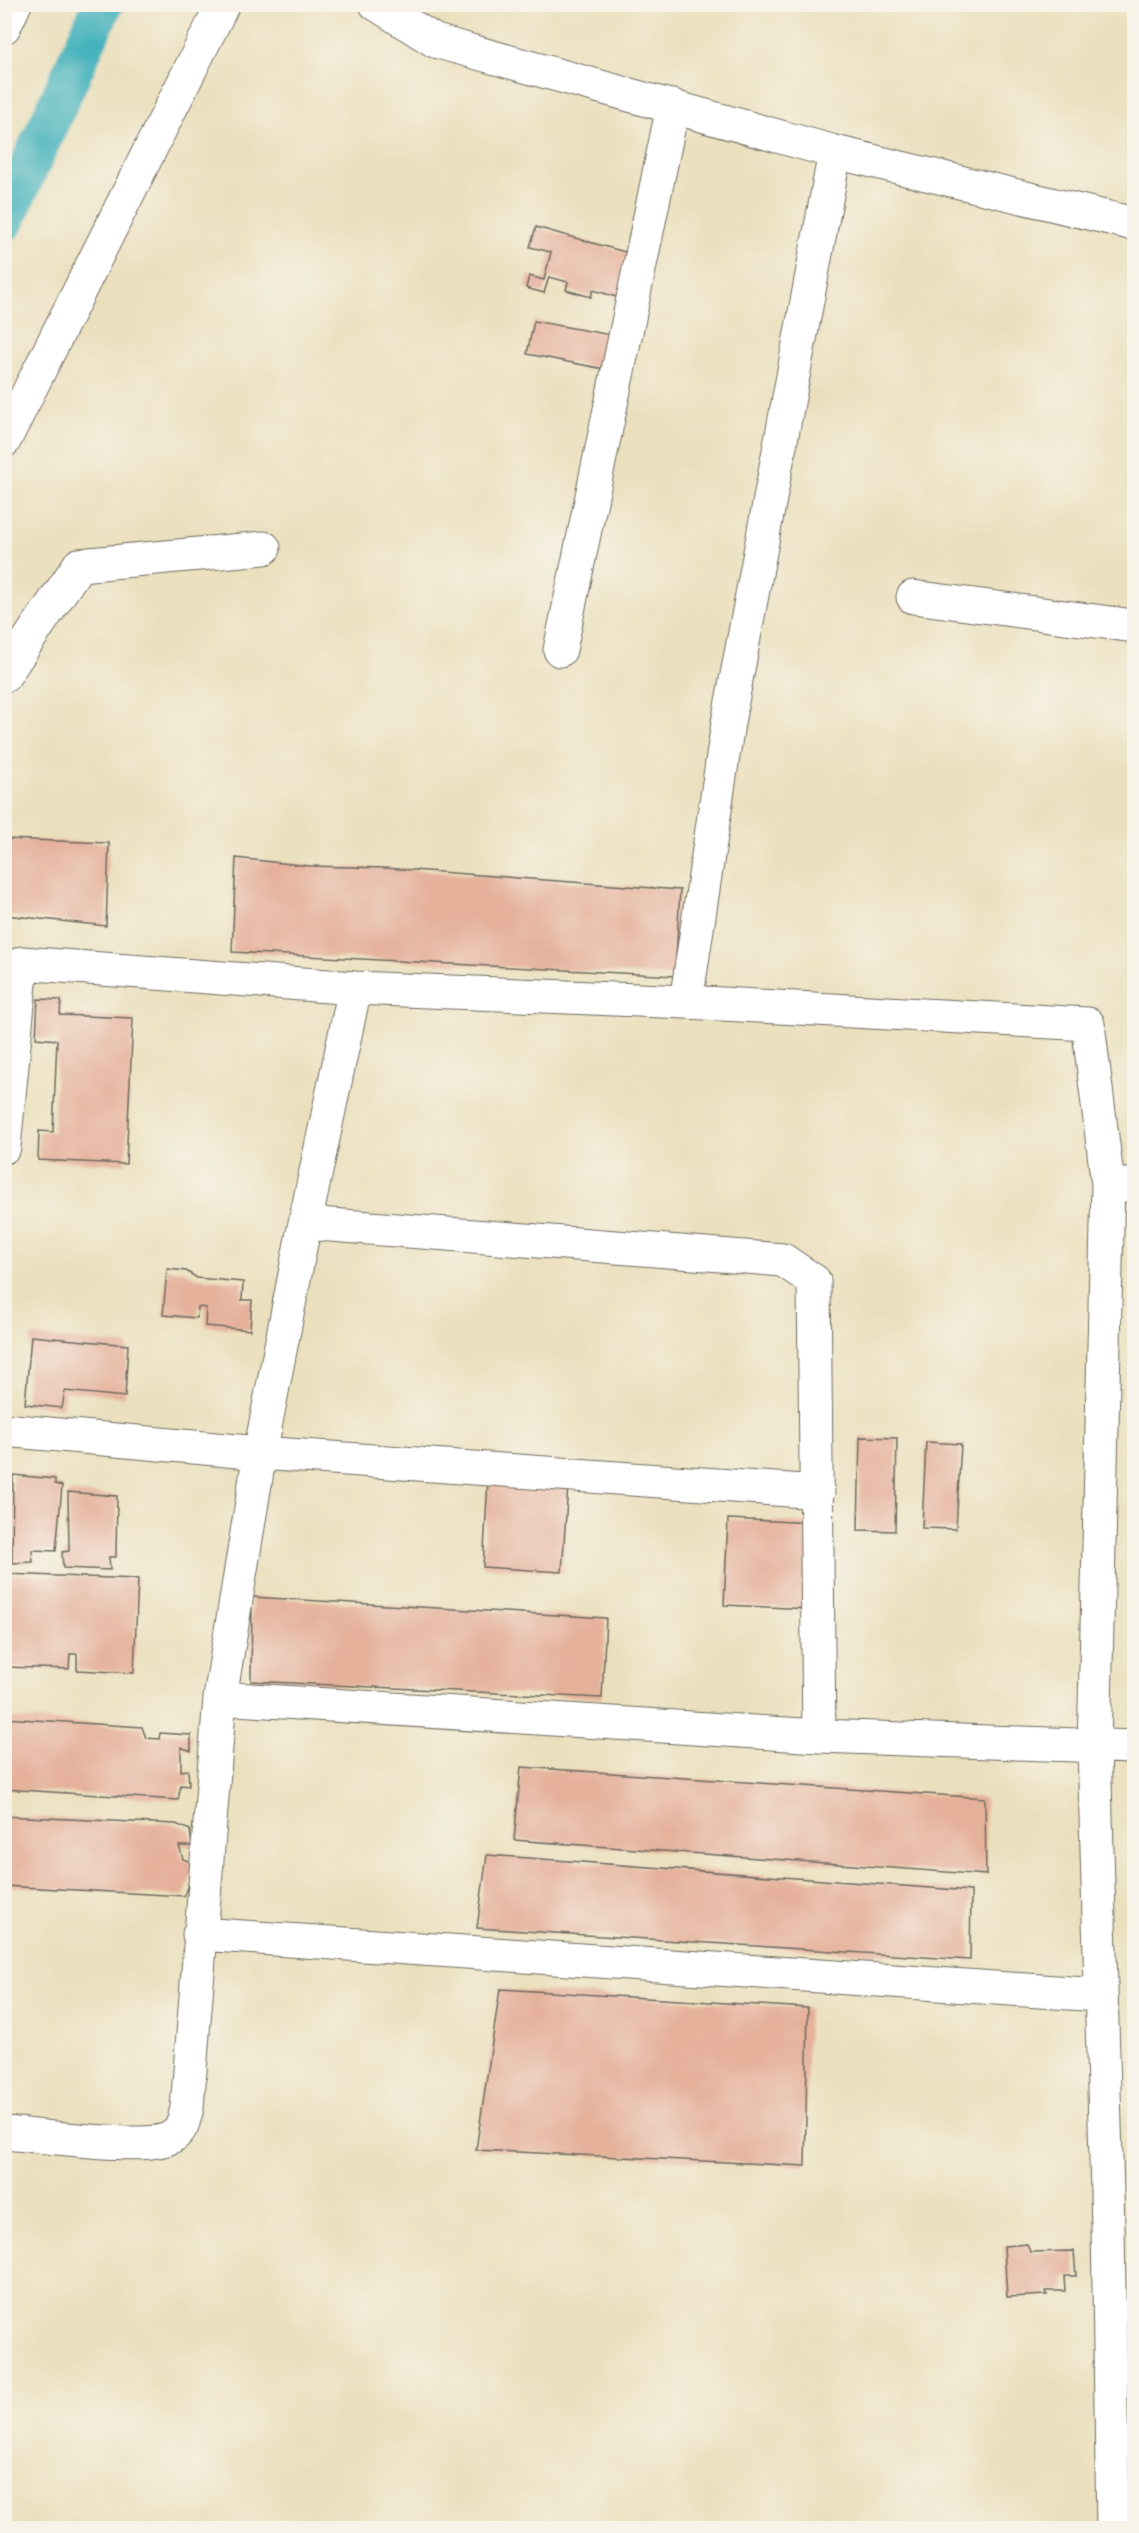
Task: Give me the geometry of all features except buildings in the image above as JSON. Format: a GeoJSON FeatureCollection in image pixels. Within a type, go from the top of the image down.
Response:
{"type":"FeatureCollection","features":[{"type":"Feature","properties":{"kind":"street"},"geometry":{"type":"LineString","coordinates":[[4,27],[15,4]]}},
{"type":"Feature","properties":{"kind":"street"},"geometry":{"type":"LineString","coordinates":[[4,441],[223,4]]}},
{"type":"Feature","properties":{"kind":"street"},"geometry":{"type":"LineString","coordinates":[[376,4],[435,40],[835,152],[1134,224]]}},
{"type":"Feature","properties":{"kind":"street"},"geometry":{"type":"LineString","coordinates":[[560,650],[673,106]]}},
{"type":"Feature","properties":{"kind":"street"},"geometry":{"type":"LineString","coordinates":[[686,1002],[728,723],[835,152]]}},
{"type":"Feature","properties":{"kind":"street"},"geometry":{"type":"LineString","coordinates":[[4,676],[79,565],[264,548]]}},
{"type":"Feature","properties":{"kind":"street"},"geometry":{"type":"LineString","coordinates":[[913,597],[1134,626]]}},
{"type":"Feature","properties":{"kind":"street"},"geometry":{"type":"LineString","coordinates":[[4,1147],[13,962],[355,988],[686,1002],[1088,1024],[1121,1185],[1094,1747],[1100,1995],[1121,2227],[1113,2529]]}},
{"type":"Feature","properties":{"kind":"street"},"geometry":{"type":"LineString","coordinates":[[4,2133],[143,2144],[171,2138],[182,2128],[187,2108],[199,1934],[220,1698],[260,1453],[305,1223],[355,988]]}},
{"type":"Feature","properties":{"kind":"street"},"geometry":{"type":"LineString","coordinates":[[305,1223],[783,1260],[814,1281],[819,1736]]}},
{"type":"Feature","properties":{"kind":"street"},"geometry":{"type":"LineString","coordinates":[[4,1430],[260,1453],[818,1492]]}},
{"type":"Feature","properties":{"kind":"street"},"geometry":{"type":"LineString","coordinates":[[220,1698],[819,1736],[1134,1747]]}},
{"type":"Feature","properties":{"kind":"street"},"geometry":{"type":"LineString","coordinates":[[199,1934],[1100,1995]]}},
{"type":"Feature","properties":{"kind":"waterway"},"geometry":{"type":"LineString","coordinates":[[4,222],[103,4]]}}]}
